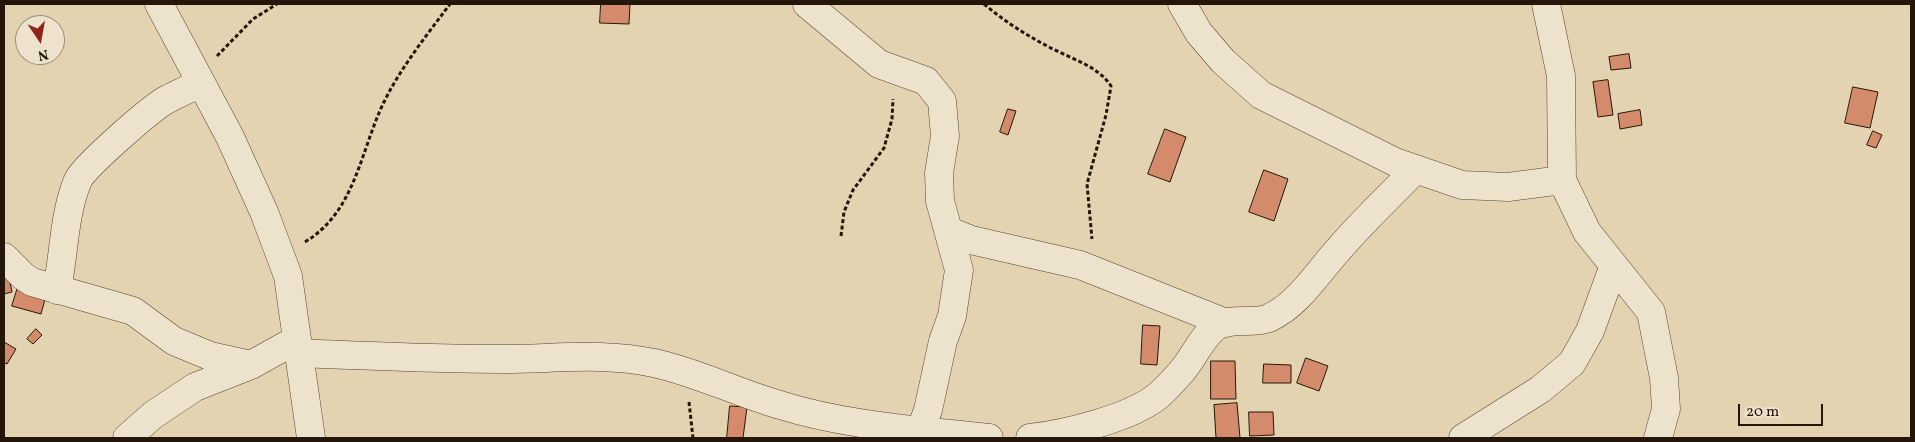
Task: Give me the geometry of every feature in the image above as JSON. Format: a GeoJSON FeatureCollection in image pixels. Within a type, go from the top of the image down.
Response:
{"type":"FeatureCollection","features":[{"type":"Feature","properties":{"kind":"street"},"geometry":{"type":"LineString","coordinates":[[158,4],[230,137],[264,212],[281,256],[288,276],[311,438]]}},
{"type":"Feature","properties":{"kind":"street"},"geometry":{"type":"LineString","coordinates":[[807,4],[879,64],[926,80],[942,102],[944,136],[939,188],[958,270],[957,290],[928,410],[920,432]]}},
{"type":"Feature","properties":{"kind":"street"},"geometry":{"type":"LineString","coordinates":[[1182,4],[1199,33],[1223,62],[1261,94],[1395,162],[1462,185],[1508,187],[1562,180]]}},
{"type":"Feature","properties":{"kind":"street"},"geometry":{"type":"LineString","coordinates":[[1546,4],[1560,76],[1562,180],[1587,232],[1613,268],[1650,312],[1656,332],[1664,378],[1666,409],[1658,438]]}},
{"type":"Feature","properties":{"kind":"street"},"geometry":{"type":"LineString","coordinates":[[57,290],[70,205],[83,172],[147,114],[166,100],[188,90],[198,78]]}},
{"type":"Feature","properties":{"kind":"street"},"geometry":{"type":"LineString","coordinates":[[1030,438],[1067,436],[1135,410],[1158,396],[1184,369],[1216,326],[1269,318],[1304,291],[1339,248],[1416,169]]}},
{"type":"Feature","properties":{"kind":"street"},"geometry":{"type":"LineString","coordinates":[[949,230],[971,240],[1058,260],[1097,273],[1226,323]]}},
{"type":"Feature","properties":{"kind":"street"},"geometry":{"type":"LineString","coordinates":[[4,257],[32,282],[133,311],[174,342],[210,356],[250,365]]}},
{"type":"Feature","properties":{"kind":"street"},"geometry":{"type":"LineString","coordinates":[[1464,438],[1540,389],[1572,363],[1590,331],[1613,268]]}},
{"type":"Feature","properties":{"kind":"street"},"geometry":{"type":"LineString","coordinates":[[127,438],[153,415],[195,387],[297,346],[444,359],[587,355],[654,363],[780,406],[920,432],[989,438]]}},
{"type":"Feature","properties":{"kind":"path"},"geometry":{"type":"LineString","coordinates":[[198,78],[253,19],[277,4]]}},
{"type":"Feature","properties":{"kind":"path"},"geometry":{"type":"LineString","coordinates":[[281,256],[321,232],[339,209],[355,182],[366,144],[384,100],[428,32],[450,4]]}},
{"type":"Feature","properties":{"kind":"path"},"geometry":{"type":"LineString","coordinates":[[984,4],[1000,18],[1028,35],[1103,74],[1111,86],[1106,115],[1087,184],[1088,212],[1097,273]]}},
{"type":"Feature","properties":{"kind":"path"},"geometry":{"type":"LineString","coordinates":[[841,236],[847,205],[853,190],[884,148],[892,119],[893,98],[889,78],[879,64]]}},
{"type":"Feature","properties":{"kind":"path"},"geometry":{"type":"LineString","coordinates":[[690,375],[690,411],[693,438]]}},
{"type":"Feature","properties":{"kind":"building"},"geometry":{"type":"Polygon","coordinates":[[[601,4],[630,4],[629,24],[600,23],[601,4]]]}},
{"type":"Feature","properties":{"kind":"building"},"geometry":{"type":"Polygon","coordinates":[[[1629,54],[1631,68],[1611,70],[1609,57],[1629,54]]]}},
{"type":"Feature","properties":{"kind":"building"},"geometry":{"type":"Polygon","coordinates":[[[1608,80],[1613,115],[1598,117],[1593,82],[1608,80]]]}},
{"type":"Feature","properties":{"kind":"building"},"geometry":{"type":"Polygon","coordinates":[[[1853,87],[1878,92],[1870,128],[1845,123],[1853,87]]]}},
{"type":"Feature","properties":{"kind":"building"},"geometry":{"type":"Polygon","coordinates":[[[1008,109],[1016,111],[1008,135],[1000,132],[1008,109]]]}},
{"type":"Feature","properties":{"kind":"building"},"geometry":{"type":"Polygon","coordinates":[[[1640,110],[1642,125],[1620,129],[1618,114],[1640,110]]]}},
{"type":"Feature","properties":{"kind":"building"},"geometry":{"type":"Polygon","coordinates":[[[1165,129],[1186,137],[1170,182],[1148,174],[1165,129]]]}},
{"type":"Feature","properties":{"kind":"building"},"geometry":{"type":"Polygon","coordinates":[[[1873,131],[1882,135],[1876,148],[1867,145],[1873,131]]]}},
{"type":"Feature","properties":{"kind":"building"},"geometry":{"type":"Polygon","coordinates":[[[1264,170],[1288,179],[1274,221],[1249,212],[1264,170]]]}},
{"type":"Feature","properties":{"kind":"building"},"geometry":{"type":"Polygon","coordinates":[[[9,277],[12,292],[4,294],[4,278],[9,277]]]}},
{"type":"Feature","properties":{"kind":"building"},"geometry":{"type":"Polygon","coordinates":[[[19,284],[47,292],[41,314],[12,306],[19,284]]]}},
{"type":"Feature","properties":{"kind":"building"},"geometry":{"type":"Polygon","coordinates":[[[1143,325],[1160,326],[1157,365],[1141,364],[1143,325]]]}},
{"type":"Feature","properties":{"kind":"building"},"geometry":{"type":"Polygon","coordinates":[[[36,329],[42,335],[33,344],[27,339],[36,329]]]}},
{"type":"Feature","properties":{"kind":"building"},"geometry":{"type":"Polygon","coordinates":[[[4,342],[16,349],[7,364],[4,363],[4,342]]]}},
{"type":"Feature","properties":{"kind":"building"},"geometry":{"type":"Polygon","coordinates":[[[1306,358],[1328,366],[1319,391],[1297,383],[1306,358]]]}},
{"type":"Feature","properties":{"kind":"building"},"geometry":{"type":"Polygon","coordinates":[[[1211,361],[1235,361],[1236,399],[1211,399],[1211,361]]]}},
{"type":"Feature","properties":{"kind":"building"},"geometry":{"type":"Polygon","coordinates":[[[1264,364],[1291,365],[1291,383],[1263,383],[1264,364]]]}},
{"type":"Feature","properties":{"kind":"building"},"geometry":{"type":"Polygon","coordinates":[[[1237,403],[1240,438],[1216,438],[1214,405],[1237,403]]]}},
{"type":"Feature","properties":{"kind":"building"},"geometry":{"type":"Polygon","coordinates":[[[730,406],[747,407],[743,438],[727,438],[730,406]]]}},
{"type":"Feature","properties":{"kind":"building"},"geometry":{"type":"Polygon","coordinates":[[[1249,412],[1273,412],[1274,435],[1250,436],[1249,412]]]}}]}
